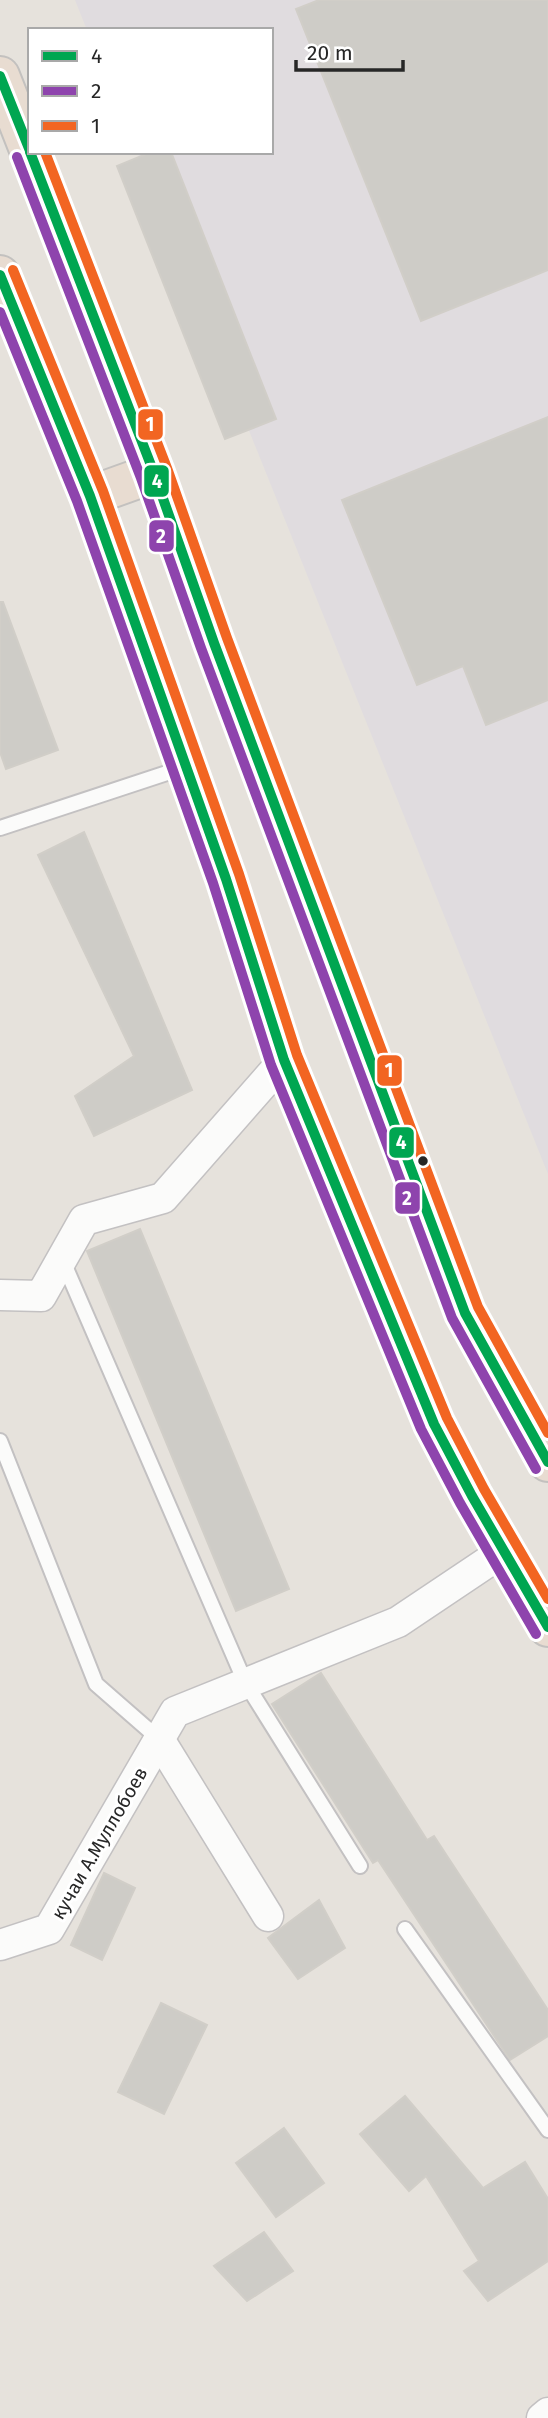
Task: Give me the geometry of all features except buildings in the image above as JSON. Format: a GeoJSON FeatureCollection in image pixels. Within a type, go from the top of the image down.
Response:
{"type":"FeatureCollection","features":[{"type":"Feature","properties":{"kind":"highway"},"geometry":{"type":"LineString","coordinates":[[0,76],[28,147]]}},
{"type":"Feature","properties":{"kind":"highway"},"geometry":{"type":"LineString","coordinates":[[31,154],[154,473],[214,643],[465,1313],[548,1462]]}},
{"type":"Feature","properties":{"kind":"highway"},"geometry":{"type":"LineString","coordinates":[[3,290],[90,496],[226,880],[284,1060],[434,1424],[548,1628]]}},
{"type":"Feature","properties":{"kind":"highway"},"geometry":{"type":"LineString","coordinates":[[90,496],[154,473]]}},
{"type":"Feature","properties":{"kind":"street"},"geometry":{"type":"LineString","coordinates":[[0,1295],[41,1296],[84,1220],[163,1198],[284,1060]]}},
{"type":"Feature","properties":{"kind":"street"},"geometry":{"type":"LineString","coordinates":[[246,1682],[398,1622],[503,1551]]}},
{"type":"Feature","properties":{"kind":"street","name":"кучаи А.Муллобоев"},"geometry":{"type":"LineString","coordinates":[[0,1945],[49,1929],[175,1712],[246,1682]]}},
{"type":"Feature","properties":{"kind":"street"},"geometry":{"type":"LineString","coordinates":[[159,1739],[268,1916]]}},
{"type":"Feature","properties":{"kind":"street"},"geometry":{"type":"LineString","coordinates":[[542,2418],[548,2413]]}},
{"type":"Feature","properties":{"kind":"lane"},"geometry":{"type":"LineString","coordinates":[[0,828],[186,766]]}},
{"type":"Feature","properties":{"kind":"lane"},"geometry":{"type":"LineString","coordinates":[[62,1259],[246,1682],[359,1866]]}},
{"type":"Feature","properties":{"kind":"lane"},"geometry":{"type":"LineString","coordinates":[[0,1441],[96,1684],[159,1739]]}},
{"type":"Feature","properties":{"kind":"lane"},"geometry":{"type":"LineString","coordinates":[[405,1929],[548,2130]]}},
{"type":"Feature","properties":{"kind":"shaded area"},"geometry":{"type":"Polygon","coordinates":[[[75,0],[548,0],[548,1174],[138,154],[273,154],[273,28],[86,28],[75,0]]]}},
{"type":"Feature","properties":{"kind":"transit line","name":"4"},"geometry":{"type":"LineString","coordinates":[[0,76],[28,146]]}},
{"type":"Feature","properties":{"kind":"transit line","name":"4"},"geometry":{"type":"LineString","coordinates":[[31,154],[154,473],[214,643],[465,1313],[548,1462]]}},
{"type":"Feature","properties":{"kind":"transit line","name":"1"},"geometry":{"type":"LineString","coordinates":[[46,154],[167,468],[227,638],[478,1307],[548,1433]]}},
{"type":"Feature","properties":{"kind":"transit line","name":"2"},"geometry":{"type":"LineString","coordinates":[[17,157],[141,478],[201,648],[452,1318],[536,1469]]}},
{"type":"Feature","properties":{"kind":"transit line","name":"1"},"geometry":{"type":"LineString","coordinates":[[13,270],[103,491],[239,874],[297,1055],[447,1418],[484,1489],[548,1599]]}},
{"type":"Feature","properties":{"kind":"transit line","name":"4"},"geometry":{"type":"LineString","coordinates":[[0,275],[90,496],[226,879],[284,1060],[434,1424],[472,1496],[548,1627]]}},
{"type":"Feature","properties":{"kind":"transit line","name":"2"},"geometry":{"type":"LineString","coordinates":[[0,312],[77,501],[213,883],[271,1065],[421,1429],[460,1503],[536,1634]]}}]}
